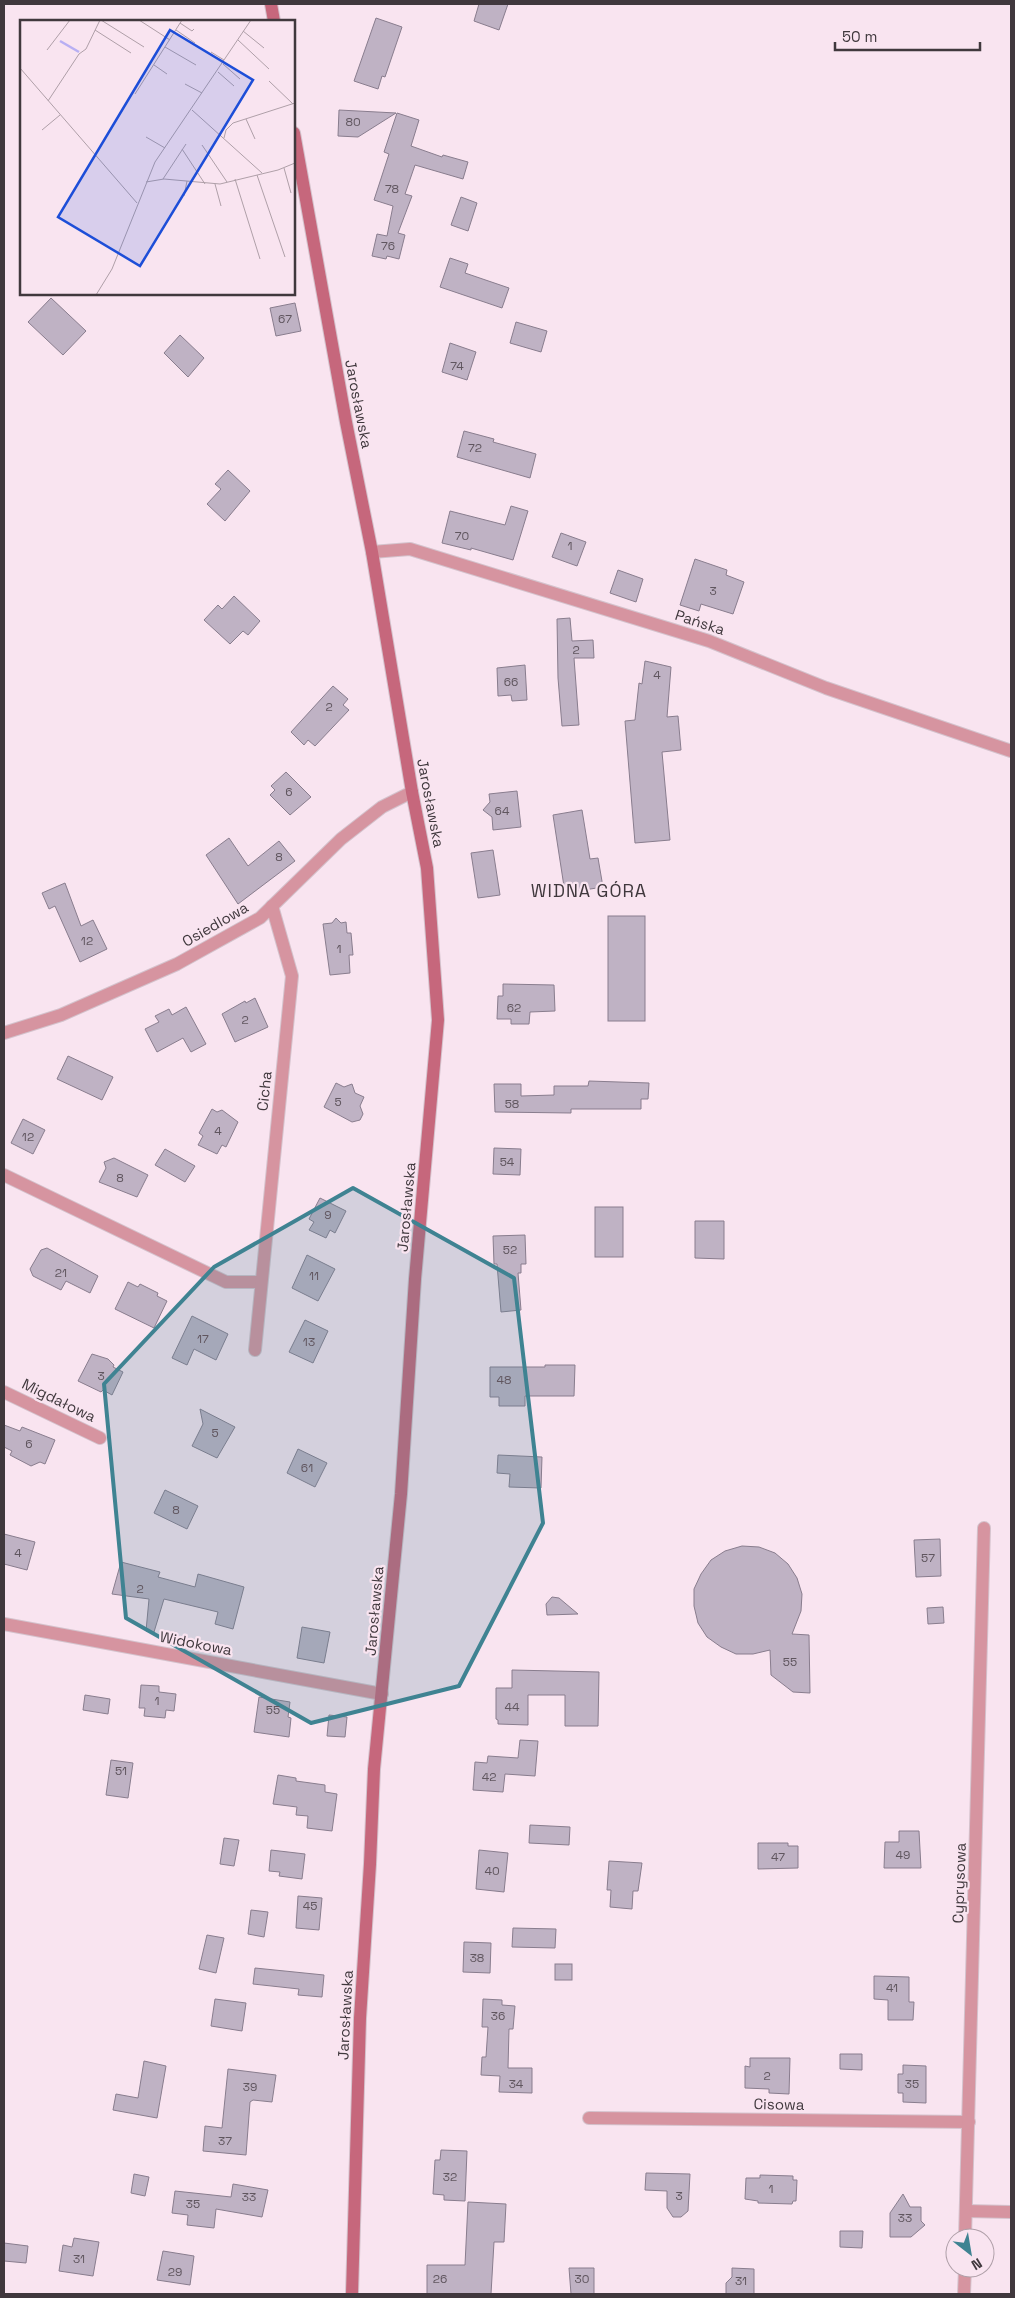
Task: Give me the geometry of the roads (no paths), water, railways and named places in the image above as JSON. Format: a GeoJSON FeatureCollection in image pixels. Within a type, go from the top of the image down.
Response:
{"type":"FeatureCollection","features":[{"type":"Feature","properties":{"kind":"main road"},"geometry":{"type":"LineString","coordinates":[[271,4],[274,20]]}},
{"type":"Feature","properties":{"kind":"main road","name":"Jarosławska"},"geometry":{"type":"LineString","coordinates":[[295,139],[345,417],[372,552],[412,792],[427,868],[438,1020],[415,1280],[401,1494],[374,1769],[360,2018],[352,2294]]}},
{"type":"Feature","properties":{"kind":"street","name":"Pańska"},"geometry":{"type":"LineString","coordinates":[[372,552],[410,549],[709,641],[826,688],[1011,751]]}},
{"type":"Feature","properties":{"kind":"street","name":"Osiedlowa"},"geometry":{"type":"LineString","coordinates":[[4,1034],[61,1015],[177,964],[260,918],[340,839],[382,807],[412,792]]}},
{"type":"Feature","properties":{"kind":"street","name":"Cicha"},"geometry":{"type":"LineString","coordinates":[[255,1350],[260,1282],[292,976],[272,906]]}},
{"type":"Feature","properties":{"kind":"street"},"geometry":{"type":"LineString","coordinates":[[4,1175],[226,1282],[260,1282]]}},
{"type":"Feature","properties":{"kind":"street","name":"Migdałowa"},"geometry":{"type":"LineString","coordinates":[[4,1392],[100,1438]]}},
{"type":"Feature","properties":{"kind":"street","name":"Cyprysowa"},"geometry":{"type":"LineString","coordinates":[[965,2228],[984,1528]]}},
{"type":"Feature","properties":{"kind":"street","name":"Widokowa"},"geometry":{"type":"LineString","coordinates":[[4,1624],[382,1694]]}},
{"type":"Feature","properties":{"kind":"street","name":"Cisowa"},"geometry":{"type":"LineString","coordinates":[[589,2118],[969,2122]]}},
{"type":"Feature","properties":{"kind":"street"},"geometry":{"type":"LineString","coordinates":[[966,2211],[1011,2212]]}},
{"type":"Feature","properties":{"kind":"street"},"geometry":{"type":"LineString","coordinates":[[964,2294],[965,2278]]}},
{"type":"Feature","properties":{"kind":"district","name":"WIDNA GÓRA"},"geometry":{"type":"Point","coordinates":[589,890]}}]}
